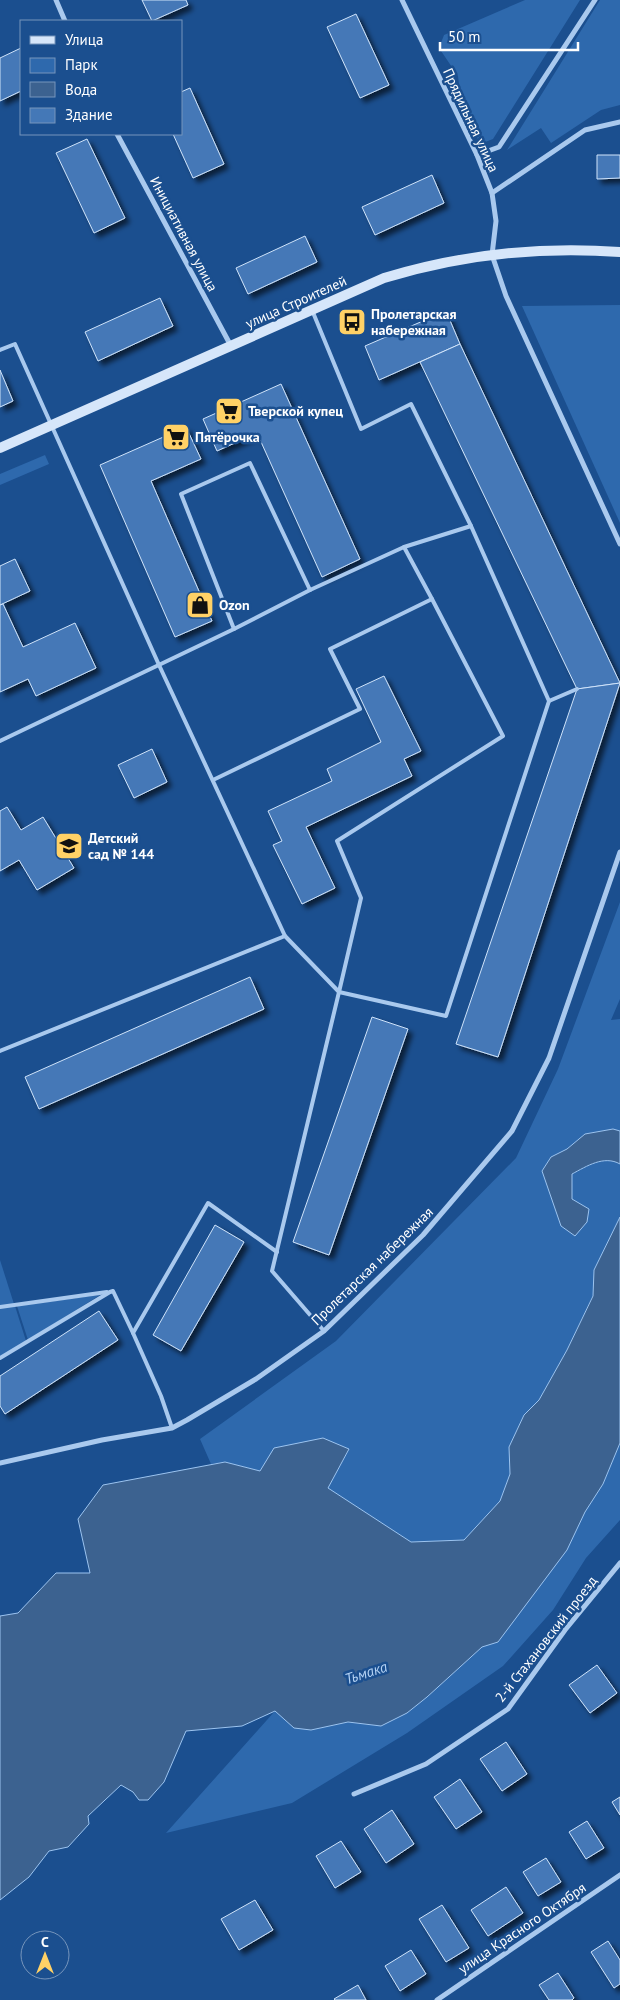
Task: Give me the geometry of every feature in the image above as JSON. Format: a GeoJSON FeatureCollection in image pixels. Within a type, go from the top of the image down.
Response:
{"type":"FeatureCollection","features":[{"type":"Feature","properties":{"kind":"main road","name":"улица Строителей"},"geometry":{"type":"LineString","coordinates":[[0,448],[384,278],[450,261],[492,255],[569,250],[620,252]]}},
{"type":"Feature","properties":{"kind":"street"},"geometry":{"type":"LineString","coordinates":[[56,0],[65,20]]}},
{"type":"Feature","properties":{"kind":"street","name":"Прядильная улица"},"geometry":{"type":"LineString","coordinates":[[402,0],[476,155],[492,193],[496,221],[492,255]]}},
{"type":"Feature","properties":{"kind":"street"},"geometry":{"type":"LineString","coordinates":[[476,155],[499,148],[595,0]]}},
{"type":"Feature","properties":{"kind":"street"},"geometry":{"type":"LineString","coordinates":[[492,193],[585,130],[620,122]]}},
{"type":"Feature","properties":{"kind":"street","name":"Инициативная улица"},"geometry":{"type":"LineString","coordinates":[[118,135],[231,346]]}},
{"type":"Feature","properties":{"kind":"street"},"geometry":{"type":"LineString","coordinates":[[492,255],[511,307],[620,544]]}},
{"type":"Feature","properties":{"kind":"street","name":"Пролетарская набережная"},"geometry":{"type":"LineString","coordinates":[[0,1463],[102,1440],[172,1428],[256,1379],[324,1331],[423,1236],[512,1131],[549,1058],[620,852]]}},
{"type":"Feature","properties":{"kind":"street","name":"2-й Стахановский проезд"},"geometry":{"type":"LineString","coordinates":[[354,1794],[426,1764],[508,1709],[566,1630],[620,1563]]}},
{"type":"Feature","properties":{"kind":"street","name":"улица Красного Октября"},"geometry":{"type":"LineString","coordinates":[[437,2000],[620,1875]]}},
{"type":"Feature","properties":{"kind":"lane"},"geometry":{"type":"LineString","coordinates":[[0,350],[15,344],[159,664],[285,936],[339,992],[446,1016],[549,701],[471,526],[411,404],[361,428],[312,309]]}},
{"type":"Feature","properties":{"kind":"lane"},"geometry":{"type":"LineString","coordinates":[[234,629],[181,494],[250,463],[310,590]]}},
{"type":"Feature","properties":{"kind":"lane"},"geometry":{"type":"LineString","coordinates":[[0,741],[234,629],[310,590],[404,547],[471,526]]}},
{"type":"Feature","properties":{"kind":"lane"},"geometry":{"type":"LineString","coordinates":[[324,1331],[272,1271],[361,898],[337,841],[503,736],[404,547]]}},
{"type":"Feature","properties":{"kind":"lane"},"geometry":{"type":"LineString","coordinates":[[213,780],[360,709],[330,649],[432,599]]}},
{"type":"Feature","properties":{"kind":"lane"},"geometry":{"type":"LineString","coordinates":[[549,701],[577,689]]}},
{"type":"Feature","properties":{"kind":"lane"},"geometry":{"type":"LineString","coordinates":[[0,1051],[285,936]]}},
{"type":"Feature","properties":{"kind":"lane"},"geometry":{"type":"LineString","coordinates":[[133,1333],[208,1203],[277,1252]]}},
{"type":"Feature","properties":{"kind":"lane"},"geometry":{"type":"LineString","coordinates":[[0,1358],[110,1292]]}},
{"type":"Feature","properties":{"kind":"lane"},"geometry":{"type":"LineString","coordinates":[[0,1307],[113,1292],[161,1396],[172,1428]]}},
{"type":"Feature","properties":{"kind":"green space"},"geometry":{"type":"Polygon","coordinates":[[[525,0],[580,0],[493,139],[480,144],[461,102],[458,76],[439,48],[444,35],[525,0]]]}},
{"type":"Feature","properties":{"kind":"green space"},"geometry":{"type":"Polygon","coordinates":[[[600,0],[620,0],[620,105],[601,110],[551,143],[541,128],[507,150],[600,0]]]}},
{"type":"Feature","properties":{"kind":"green space"},"geometry":{"type":"Polygon","coordinates":[[[620,305],[620,523],[522,306],[620,305]]]}},
{"type":"Feature","properties":{"kind":"green space"},"geometry":{"type":"Polygon","coordinates":[[[45,455],[49,464],[0,485],[0,474],[45,455]]]}},
{"type":"Feature","properties":{"kind":"green space"},"geometry":{"type":"Polygon","coordinates":[[[620,902],[620,999],[611,1020],[620,1019],[620,1131],[613,1129],[585,1134],[567,1149],[551,1157],[542,1171],[549,1186],[572,1199],[572,1174],[596,1162],[608,1160],[620,1164],[620,1217],[594,1270],[593,1295],[567,1350],[539,1400],[524,1415],[509,1447],[510,1474],[500,1501],[464,1540],[411,1542],[327,1488],[349,1450],[260,1471],[225,1462],[211,1464],[200,1439],[336,1341],[516,1158],[558,1069],[620,902]]]}},
{"type":"Feature","properties":{"kind":"green space"},"geometry":{"type":"Polygon","coordinates":[[[0,1260],[14,1304],[0,1306],[0,1260]]]}},
{"type":"Feature","properties":{"kind":"green space"},"geometry":{"type":"Polygon","coordinates":[[[100,1295],[28,1340],[17,1306],[100,1295]]]}},
{"type":"Feature","properties":{"kind":"green space"},"geometry":{"type":"Polygon","coordinates":[[[15,1306],[26,1341],[0,1357],[0,1308],[15,1306]]]}},
{"type":"Feature","properties":{"kind":"green space"},"geometry":{"type":"Polygon","coordinates":[[[620,1443],[620,1520],[586,1558],[553,1610],[503,1666],[407,1733],[292,1803],[166,1833],[275,1711],[311,1730],[348,1722],[381,1726],[407,1713],[482,1647],[498,1642],[603,1484],[620,1443]]]}},
{"type":"Feature","properties":{"kind":"water"},"geometry":{"type":"Polygon","coordinates":[[[613,1129],[620,1131],[620,1164],[602,1161],[572,1174],[572,1199],[589,1209],[587,1222],[575,1236],[561,1226],[542,1171],[551,1157],[567,1149],[585,1134],[613,1129]]]}},
{"type":"Feature","properties":{"kind":"water","name":"Тьмака"},"geometry":{"type":"Polygon","coordinates":[[[620,1217],[620,1443],[603,1484],[585,1512],[567,1550],[498,1642],[482,1647],[407,1713],[381,1726],[348,1722],[311,1730],[294,1728],[275,1711],[242,1726],[186,1731],[164,1782],[148,1800],[139,1800],[133,1792],[121,1785],[88,1816],[89,1824],[68,1847],[49,1851],[29,1877],[0,1900],[0,1616],[18,1613],[56,1573],[90,1573],[78,1519],[103,1485],[225,1462],[260,1471],[274,1448],[323,1438],[349,1449],[328,1488],[411,1542],[464,1540],[500,1501],[510,1474],[509,1447],[524,1415],[539,1400],[567,1350],[593,1296],[594,1270],[620,1217]]]}},
{"type":"Feature","properties":{"kind":"building"},"geometry":{"type":"Polygon","coordinates":[[[142,0],[186,0],[188,5],[152,20],[142,0]]]}},
{"type":"Feature","properties":{"kind":"building"},"geometry":{"type":"Polygon","coordinates":[[[356,14],[389,85],[360,98],[327,27],[356,14]]]}},
{"type":"Feature","properties":{"kind":"building"},"geometry":{"type":"Polygon","coordinates":[[[20,48],[20,91],[0,101],[0,58],[20,48]]]}},
{"type":"Feature","properties":{"kind":"building"},"geometry":{"type":"Polygon","coordinates":[[[190,88],[224,164],[193,178],[173,135],[182,135],[182,92],[190,88]]]}},
{"type":"Feature","properties":{"kind":"building"},"geometry":{"type":"Polygon","coordinates":[[[87,139],[125,218],[94,233],[56,153],[87,139]]]}},
{"type":"Feature","properties":{"kind":"building"},"geometry":{"type":"Polygon","coordinates":[[[597,155],[620,155],[620,178],[597,179],[597,155]]]}},
{"type":"Feature","properties":{"kind":"building"},"geometry":{"type":"Polygon","coordinates":[[[432,175],[444,203],[375,235],[362,207],[432,175]]]}},
{"type":"Feature","properties":{"kind":"building"},"geometry":{"type":"Polygon","coordinates":[[[305,236],[317,262],[248,294],[236,268],[305,236]]]}},
{"type":"Feature","properties":{"kind":"building"},"geometry":{"type":"Polygon","coordinates":[[[160,298],[173,326],[98,361],[85,332],[160,298]]]}},
{"type":"Feature","properties":{"kind":"building"},"geometry":{"type":"Polygon","coordinates":[[[446,311],[460,344],[379,380],[365,346],[446,311]]]}},
{"type":"Feature","properties":{"kind":"building"},"geometry":{"type":"Polygon","coordinates":[[[460,344],[620,683],[577,689],[420,362],[460,344]]]}},
{"type":"Feature","properties":{"kind":"building"},"geometry":{"type":"Polygon","coordinates":[[[0,370],[13,401],[0,407],[0,370]]]}},
{"type":"Feature","properties":{"kind":"building"},"geometry":{"type":"Polygon","coordinates":[[[281,384],[360,559],[322,577],[257,433],[217,451],[203,419],[281,384]]]}},
{"type":"Feature","properties":{"kind":"building"},"geometry":{"type":"Polygon","coordinates":[[[186,427],[201,459],[151,481],[212,621],[175,637],[100,465],[186,427]]]}},
{"type":"Feature","properties":{"kind":"building"},"geometry":{"type":"Polygon","coordinates":[[[15,559],[30,591],[0,605],[0,566],[15,559]]]}},
{"type":"Feature","properties":{"kind":"building"},"geometry":{"type":"Polygon","coordinates":[[[3,604],[23,647],[75,623],[96,668],[36,696],[28,679],[0,692],[0,605],[3,604]]]}},
{"type":"Feature","properties":{"kind":"building"},"geometry":{"type":"Polygon","coordinates":[[[384,676],[421,751],[404,759],[412,776],[306,827],[335,888],[302,904],[273,845],[282,841],[268,811],[332,781],[327,769],[381,742],[356,689],[384,676]]]}},
{"type":"Feature","properties":{"kind":"building"},"geometry":{"type":"Polygon","coordinates":[[[620,683],[498,1057],[456,1044],[577,689],[620,683]]]}},
{"type":"Feature","properties":{"kind":"building"},"geometry":{"type":"Polygon","coordinates":[[[152,749],[167,782],[134,798],[118,765],[152,749]]]}},
{"type":"Feature","properties":{"kind":"building"},"geometry":{"type":"Polygon","coordinates":[[[7,807],[21,830],[43,817],[74,868],[37,890],[19,860],[0,871],[0,811],[7,807]]]}},
{"type":"Feature","properties":{"kind":"building"},"geometry":{"type":"Polygon","coordinates":[[[250,977],[264,1009],[39,1109],[25,1077],[250,977]]]}},
{"type":"Feature","properties":{"kind":"building"},"geometry":{"type":"Polygon","coordinates":[[[372,1017],[408,1029],[329,1255],[293,1242],[372,1017]]]}},
{"type":"Feature","properties":{"kind":"building"},"geometry":{"type":"Polygon","coordinates":[[[215,1225],[244,1242],[181,1351],[153,1335],[215,1225]]]}},
{"type":"Feature","properties":{"kind":"building"},"geometry":{"type":"Polygon","coordinates":[[[99,1311],[118,1340],[5,1414],[0,1406],[0,1376],[99,1311]]]}},
{"type":"Feature","properties":{"kind":"building"},"geometry":{"type":"Polygon","coordinates":[[[597,1665],[617,1693],[590,1713],[569,1685],[597,1665]]]}},
{"type":"Feature","properties":{"kind":"building"},"geometry":{"type":"Polygon","coordinates":[[[506,1742],[527,1774],[502,1791],[480,1759],[506,1742]]]}},
{"type":"Feature","properties":{"kind":"building"},"geometry":{"type":"Polygon","coordinates":[[[460,1779],[482,1812],[456,1829],[434,1797],[460,1779]]]}},
{"type":"Feature","properties":{"kind":"building"},"geometry":{"type":"Polygon","coordinates":[[[620,1797],[620,1815],[612,1802],[620,1797]]]}},
{"type":"Feature","properties":{"kind":"building"},"geometry":{"type":"Polygon","coordinates":[[[392,1810],[414,1844],[386,1863],[364,1829],[392,1810]]]}},
{"type":"Feature","properties":{"kind":"building"},"geometry":{"type":"Polygon","coordinates":[[[587,1821],[604,1848],[586,1859],[569,1832],[587,1821]]]}},
{"type":"Feature","properties":{"kind":"building"},"geometry":{"type":"Polygon","coordinates":[[[341,1841],[361,1872],[335,1888],[316,1856],[341,1841]]]}},
{"type":"Feature","properties":{"kind":"building"},"geometry":{"type":"Polygon","coordinates":[[[546,1858],[561,1882],[538,1896],[523,1872],[546,1858]]]}},
{"type":"Feature","properties":{"kind":"building"},"geometry":{"type":"Polygon","coordinates":[[[506,1887],[523,1913],[488,1936],[471,1910],[506,1887]]]}},
{"type":"Feature","properties":{"kind":"building"},"geometry":{"type":"Polygon","coordinates":[[[255,1900],[273,1930],[239,1950],[221,1919],[255,1900]]]}},
{"type":"Feature","properties":{"kind":"building"},"geometry":{"type":"Polygon","coordinates":[[[442,1905],[469,1948],[446,1962],[419,1919],[442,1905]]]}},
{"type":"Feature","properties":{"kind":"building"},"geometry":{"type":"Polygon","coordinates":[[[608,1941],[620,1960],[620,1984],[614,1988],[591,1952],[608,1941]]]}},
{"type":"Feature","properties":{"kind":"building"},"geometry":{"type":"Polygon","coordinates":[[[411,1950],[426,1974],[400,1991],[385,1966],[411,1950]]]}},
{"type":"Feature","properties":{"kind":"building"},"geometry":{"type":"Polygon","coordinates":[[[558,1973],[574,1998],[572,2000],[549,2000],[539,1985],[558,1973]]]}},
{"type":"Feature","properties":{"kind":"building"},"geometry":{"type":"Polygon","coordinates":[[[358,1985],[366,2000],[334,1999],[358,1985]]]}},
{"type":"Feature","properties":{"kind":"place","name":"Пролетарская набережная"},"geometry":{"type":"Point","coordinates":[352,322]}},
{"type":"Feature","properties":{"kind":"place","name":"Тверской купец"},"geometry":{"type":"Point","coordinates":[229,411]}},
{"type":"Feature","properties":{"kind":"place","name":"Пятёрочка"},"geometry":{"type":"Point","coordinates":[176,437]}},
{"type":"Feature","properties":{"kind":"place","name":"Ozon"},"geometry":{"type":"Point","coordinates":[200,605]}},
{"type":"Feature","properties":{"kind":"place","name":"Детский сад № 144"},"geometry":{"type":"Point","coordinates":[69,846]}}]}
